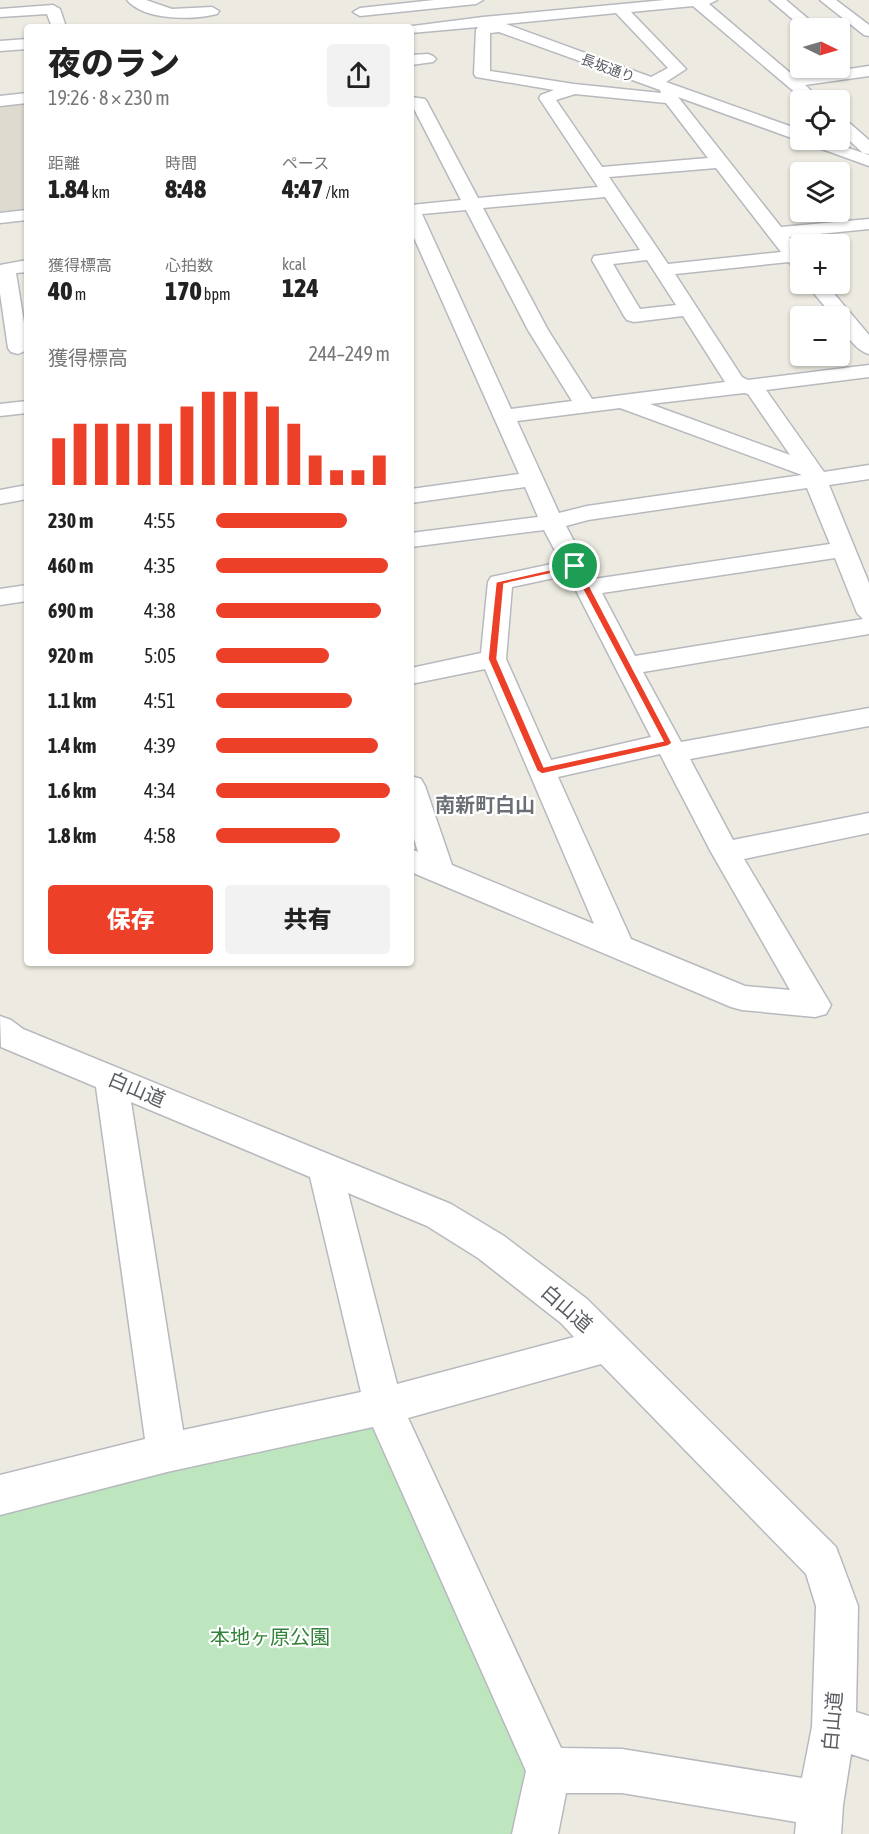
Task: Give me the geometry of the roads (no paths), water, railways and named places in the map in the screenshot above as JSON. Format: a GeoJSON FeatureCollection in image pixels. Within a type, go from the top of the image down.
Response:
{"type":"FeatureCollection","features":[{"type":"Feature","properties":{"kind":"street"},"geometry":{"type":"LineString","coordinates":[[134,0],[160,12],[175,15],[212,10]]}},
{"type":"Feature","properties":{"kind":"street"},"geometry":{"type":"LineString","coordinates":[[360,13],[440,2],[476,0]]}},
{"type":"Feature","properties":{"kind":"street"},"geometry":{"type":"LineString","coordinates":[[777,0],[800,18]]}},
{"type":"Feature","properties":{"kind":"street"},"geometry":{"type":"LineString","coordinates":[[826,0],[869,32]]}},
{"type":"Feature","properties":{"kind":"street"},"geometry":{"type":"LineString","coordinates":[[790,251],[669,94],[574,89],[482,74],[483,30],[519,13],[703,1],[801,90]]}},
{"type":"Feature","properties":{"kind":"street"},"geometry":{"type":"LineString","coordinates":[[619,8],[678,69],[651,83]]}},
{"type":"Feature","properties":{"kind":"street"},"geometry":{"type":"LineString","coordinates":[[0,13],[53,9],[58,24]]}},
{"type":"Feature","properties":{"kind":"street","name":"長坂通り"},"geometry":{"type":"LineString","coordinates":[[414,29],[490,25],[651,83],[669,94],[790,132]]}},
{"type":"Feature","properties":{"kind":"street"},"geometry":{"type":"LineString","coordinates":[[0,46],[24,44]]}},
{"type":"Feature","properties":{"kind":"street"},"geometry":{"type":"LineString","coordinates":[[850,58],[869,72]]}},
{"type":"Feature","properties":{"kind":"street"},"geometry":{"type":"LineString","coordinates":[[414,60],[428,59]]}},
{"type":"Feature","properties":{"kind":"street"},"geometry":{"type":"LineString","coordinates":[[791,82],[869,72]]}},
{"type":"Feature","properties":{"kind":"street"},"geometry":{"type":"LineString","coordinates":[[574,89],[547,98],[658,262],[734,381],[755,390],[814,476],[867,604]]}},
{"type":"Feature","properties":{"kind":"street"},"geometry":{"type":"LineString","coordinates":[[0,101],[24,98]]}},
{"type":"Feature","properties":{"kind":"street"},"geometry":{"type":"LineString","coordinates":[[414,102],[419,102],[475,205],[538,330],[585,405]]}},
{"type":"Feature","properties":{"kind":"street"},"geometry":{"type":"LineString","coordinates":[[850,132],[869,149]]}},
{"type":"Feature","properties":{"kind":"street"},"geometry":{"type":"LineString","coordinates":[[839,150],[865,168]]}},
{"type":"Feature","properties":{"kind":"street"},"geometry":{"type":"LineString","coordinates":[[598,173],[720,162]]}},
{"type":"Feature","properties":{"kind":"street"},"geometry":{"type":"LineString","coordinates":[[414,211],[609,191]]}},
{"type":"Feature","properties":{"kind":"street"},"geometry":{"type":"LineString","coordinates":[[0,218],[24,215]]}},
{"type":"Feature","properties":{"kind":"street"},"geometry":{"type":"LineString","coordinates":[[414,218],[532,479],[580,577],[725,852],[815,1005],[742,998],[414,861]]}},
{"type":"Feature","properties":{"kind":"street"},"geometry":{"type":"LineString","coordinates":[[776,233],[869,224]]}},
{"type":"Feature","properties":{"kind":"street"},"geometry":{"type":"LineString","coordinates":[[688,310],[634,316],[601,260],[658,262],[790,260]]}},
{"type":"Feature","properties":{"kind":"street"},"geometry":{"type":"LineString","coordinates":[[15,348],[6,269],[24,266]]}},
{"type":"Feature","properties":{"kind":"street"},"geometry":{"type":"LineString","coordinates":[[824,294],[869,348]]}},
{"type":"Feature","properties":{"kind":"street"},"geometry":{"type":"LineString","coordinates":[[503,416],[869,371]]}},
{"type":"Feature","properties":{"kind":"street"},"geometry":{"type":"LineString","coordinates":[[620,401],[814,476]]}},
{"type":"Feature","properties":{"kind":"street"},"geometry":{"type":"LineString","coordinates":[[0,410],[24,407]]}},
{"type":"Feature","properties":{"kind":"street"},"geometry":{"type":"LineString","coordinates":[[414,540],[552,522],[587,513],[814,476],[869,472]]}},
{"type":"Feature","properties":{"kind":"street"},"geometry":{"type":"LineString","coordinates":[[414,496],[532,479]]}},
{"type":"Feature","properties":{"kind":"street"},"geometry":{"type":"LineString","coordinates":[[0,497],[24,493]]}},
{"type":"Feature","properties":{"kind":"street"},"geometry":{"type":"LineString","coordinates":[[620,949],[492,659],[500,582],[580,577],[843,549]]}},
{"type":"Feature","properties":{"kind":"street"},"geometry":{"type":"LineString","coordinates":[[0,597],[24,593]]}},
{"type":"Feature","properties":{"kind":"street"},"geometry":{"type":"LineString","coordinates":[[627,666],[869,626]]}},
{"type":"Feature","properties":{"kind":"street"},"geometry":{"type":"LineString","coordinates":[[414,675],[492,659]]}},
{"type":"Feature","properties":{"kind":"street"},"geometry":{"type":"LineString","coordinates":[[542,771],[869,717]]}},
{"type":"Feature","properties":{"kind":"street"},"geometry":{"type":"LineString","coordinates":[[414,795],[439,870]]}},
{"type":"Feature","properties":{"kind":"street"},"geometry":{"type":"LineString","coordinates":[[725,852],[869,823]]}},
{"type":"Feature","properties":{"kind":"street","name":"白山道"},"geometry":{"type":"LineString","coordinates":[[0,1029],[12,1038],[438,1215],[491,1247],[574,1311],[822,1561],[837,1605],[852,1732],[819,1820]]}},
{"type":"Feature","properties":{"kind":"street"},"geometry":{"type":"LineString","coordinates":[[111,1079],[167,1453]]}},
{"type":"Feature","properties":{"kind":"street"},"geometry":{"type":"LineString","coordinates":[[325,1168],[382,1406],[548,1770],[535,1834]]}},
{"type":"Feature","properties":{"kind":"street"},"geometry":{"type":"LineString","coordinates":[[0,1495],[167,1453],[382,1406],[608,1345]]}},
{"type":"Feature","properties":{"kind":"street"},"geometry":{"type":"LineString","coordinates":[[548,1770],[622,1771],[800,1800],[819,1820]]}},
{"type":"Feature","properties":{"kind":"district","name":"南新町白山"},"geometry":{"type":"Point","coordinates":[485,804]}},
{"type":"Feature","properties":{"kind":"park label","name":"本地ヶ原公園"},"geometry":{"type":"Point","coordinates":[270,1636]}}]}
